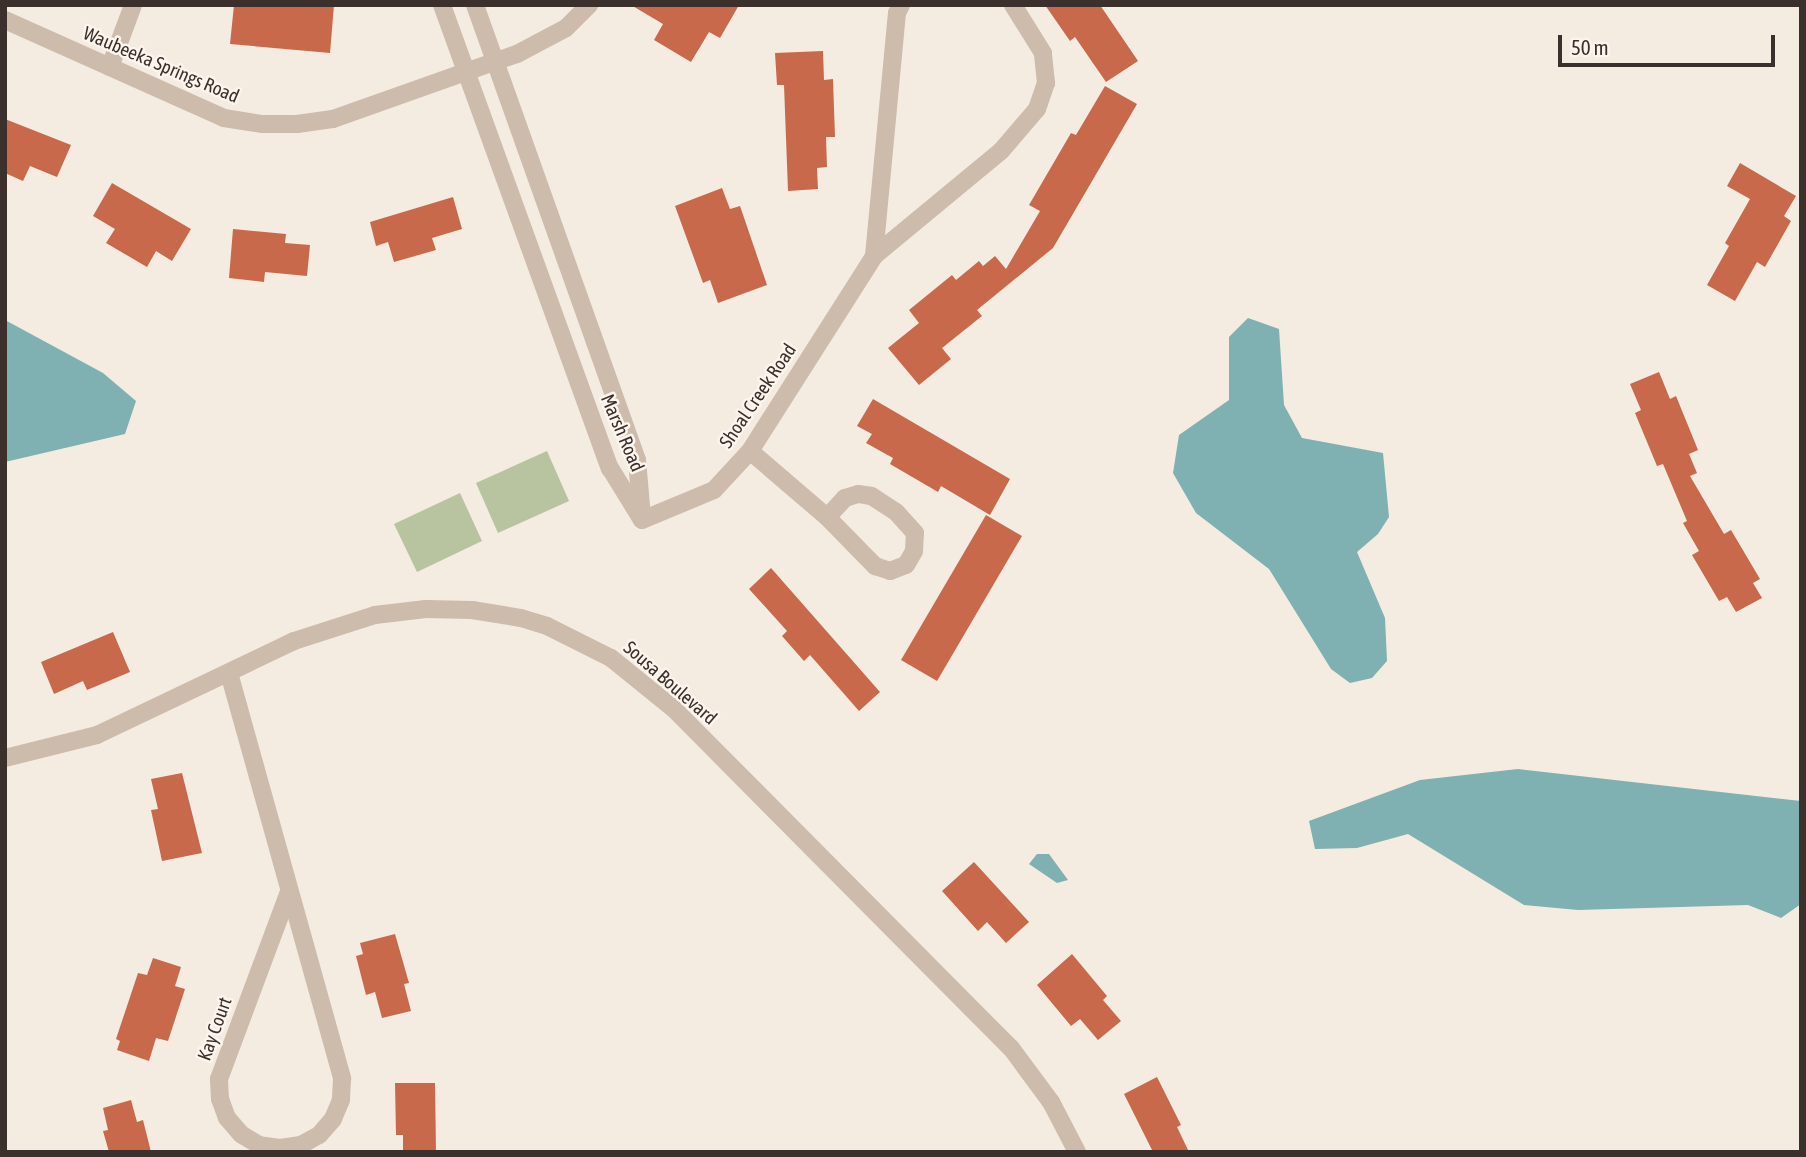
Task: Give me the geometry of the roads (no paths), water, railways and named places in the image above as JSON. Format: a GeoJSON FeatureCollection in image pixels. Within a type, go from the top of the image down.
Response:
{"type":"FeatureCollection","features":[{"type":"Feature","properties":{"kind":"street"},"geometry":{"type":"LineString","coordinates":[[110,67],[133,5]]}},
{"type":"Feature","properties":{"kind":"street","name":"Marsh Road"},"geometry":{"type":"LineString","coordinates":[[442,5],[610,468],[642,520]]}},
{"type":"Feature","properties":{"kind":"street","name":"Marsh Road"},"geometry":{"type":"LineString","coordinates":[[475,5],[637,460],[642,520]]}},
{"type":"Feature","properties":{"kind":"street","name":"Waubeeka Springs Road"},"geometry":{"type":"LineString","coordinates":[[5,20],[224,118],[263,124],[297,124],[334,119],[543,43],[566,28],[589,5]]}},
{"type":"Feature","properties":{"kind":"street","name":"Shoal Creek Road"},"geometry":{"type":"LineString","coordinates":[[873,256],[897,13],[901,5]]}},
{"type":"Feature","properties":{"kind":"street","name":"Shoal Creek Road"},"geometry":{"type":"LineString","coordinates":[[642,520],[714,490],[750,451],[873,256],[1001,151],[1037,109],[1046,83],[1043,53],[1013,5]]}},
{"type":"Feature","properties":{"kind":"street"},"geometry":{"type":"LineString","coordinates":[[750,451],[827,517],[876,566],[890,570],[906,565],[914,551],[915,533],[896,512],[870,496],[858,494],[845,498],[827,517]]}},
{"type":"Feature","properties":{"kind":"street","name":"Sousa Boulevard"},"geometry":{"type":"LineString","coordinates":[[5,758],[97,735],[321,630],[402,611],[451,608],[495,612],[547,626],[589,645],[632,673],[674,709],[1011,1048],[1051,1102],[1077,1152]]}},
{"type":"Feature","properties":{"kind":"street","name":"Kay Court"},"geometry":{"type":"LineString","coordinates":[[229,673],[342,1079],[341,1100],[333,1119],[319,1135],[301,1145],[280,1148],[259,1145],[241,1135],[228,1118],[220,1099],[219,1079],[289,892]]}},
{"type":"Feature","properties":{"kind":"water"},"geometry":{"type":"Polygon","coordinates":[[[1248,318],[1279,329],[1284,405],[1302,438],[1383,453],[1389,517],[1378,534],[1357,552],[1385,618],[1387,661],[1372,678],[1350,683],[1331,669],[1269,569],[1196,513],[1173,473],[1179,435],[1229,400],[1229,337],[1248,318]]]}},
{"type":"Feature","properties":{"kind":"water"},"geometry":{"type":"Polygon","coordinates":[[[5,320],[103,373],[136,401],[125,434],[5,462],[5,320]]]}},
{"type":"Feature","properties":{"kind":"water"},"geometry":{"type":"Polygon","coordinates":[[[1518,769],[1801,801],[1801,904],[1781,918],[1748,905],[1578,910],[1524,905],[1408,834],[1357,848],[1315,849],[1309,821],[1420,780],[1518,769]]]}},
{"type":"Feature","properties":{"kind":"water"},"geometry":{"type":"Polygon","coordinates":[[[1037,854],[1049,854],[1068,880],[1057,883],[1029,864],[1037,854]]]}}]}
